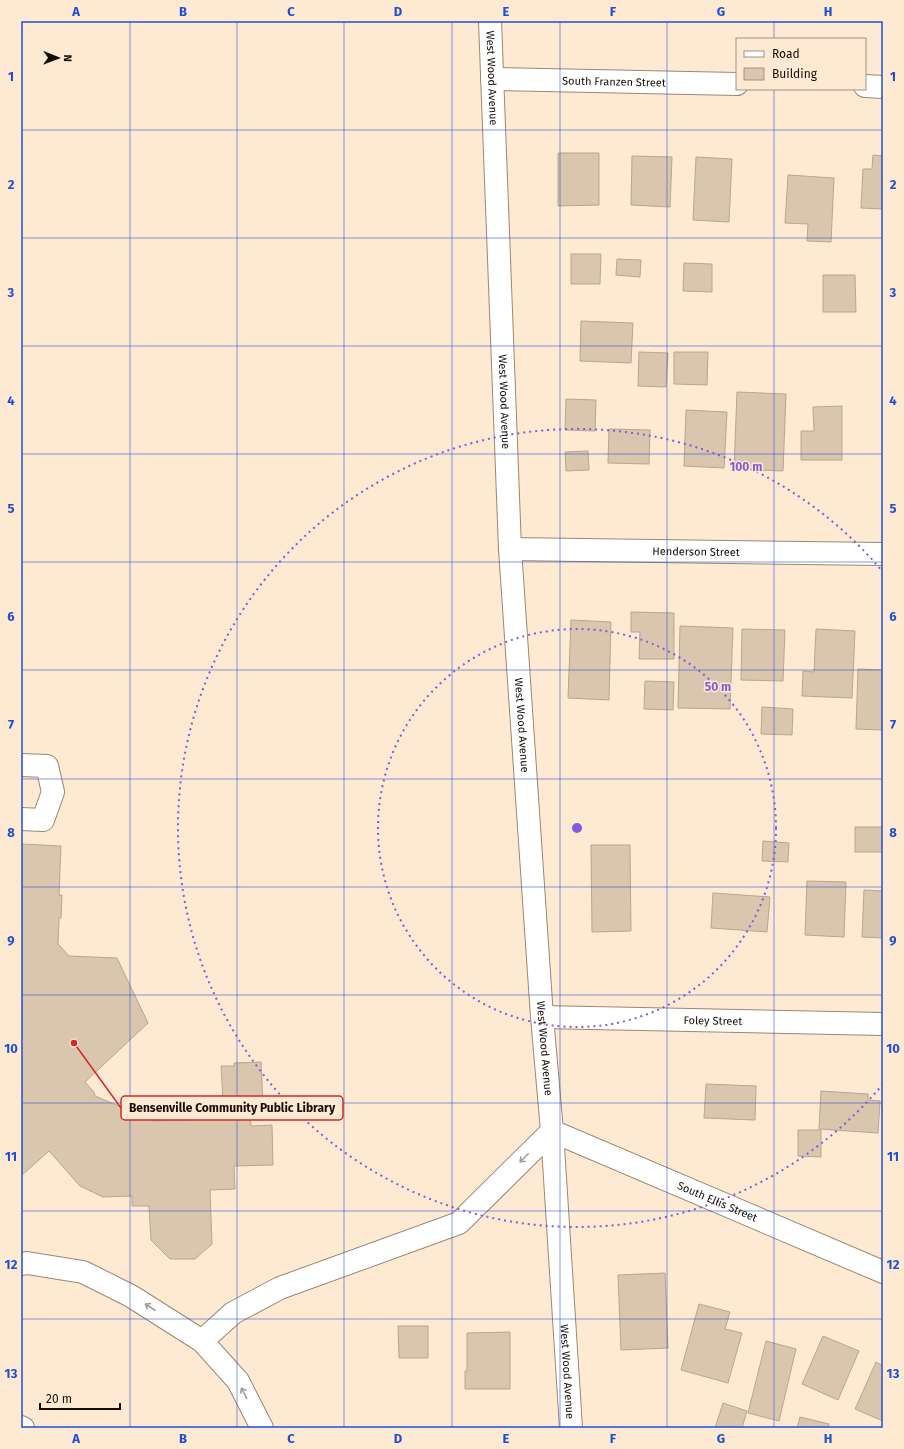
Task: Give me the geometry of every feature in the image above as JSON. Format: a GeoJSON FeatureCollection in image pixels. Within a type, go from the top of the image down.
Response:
{"type":"FeatureCollection","features":[{"type":"Feature","properties":{"kind":"street","name":"West Wood Avenue"},"geometry":{"type":"LineString","coordinates":[[490,21],[510,549],[542,1017],[552,1131],[571,1428]]}},
{"type":"Feature","properties":{"kind":"street","name":"South Franzen Street"},"geometry":{"type":"LineString","coordinates":[[492,79],[736,84]]}},
{"type":"Feature","properties":{"kind":"street"},"geometry":{"type":"LineString","coordinates":[[866,86],[883,87]]}},
{"type":"Feature","properties":{"kind":"street","name":"Henderson Street"},"geometry":{"type":"LineString","coordinates":[[510,549],[883,554]]}},
{"type":"Feature","properties":{"kind":"street"},"geometry":{"type":"LineString","coordinates":[[21,765],[47,766],[53,792],[43,820],[21,819]]}},
{"type":"Feature","properties":{"kind":"street","name":"Foley Street"},"geometry":{"type":"LineString","coordinates":[[542,1017],[883,1024]]}},
{"type":"Feature","properties":{"kind":"street"},"geometry":{"type":"LineString","coordinates":[[202,1341],[233,1313],[280,1288],[459,1223],[552,1131]]}},
{"type":"Feature","properties":{"kind":"street","name":"South Ellis Street"},"geometry":{"type":"LineString","coordinates":[[552,1131],[883,1272]]}},
{"type":"Feature","properties":{"kind":"street"},"geometry":{"type":"LineString","coordinates":[[21,1264],[27,1263],[83,1272],[131,1296],[202,1341],[238,1381],[262,1428]]}},
{"type":"Feature","properties":{"kind":"building"},"geometry":{"type":"Polygon","coordinates":[[[558,153],[599,153],[599,205],[558,206],[558,153]]]}},
{"type":"Feature","properties":{"kind":"building"},"geometry":{"type":"Polygon","coordinates":[[[873,155],[883,156],[883,209],[861,208],[863,169],[872,169],[873,155]]]}},
{"type":"Feature","properties":{"kind":"building"},"geometry":{"type":"Polygon","coordinates":[[[632,156],[672,157],[670,207],[631,205],[632,156]]]}},
{"type":"Feature","properties":{"kind":"building"},"geometry":{"type":"Polygon","coordinates":[[[696,157],[732,159],[729,222],[693,220],[696,157]]]}},
{"type":"Feature","properties":{"kind":"building"},"geometry":{"type":"Polygon","coordinates":[[[788,175],[834,178],[831,242],[807,241],[808,224],[785,223],[788,175]]]}},
{"type":"Feature","properties":{"kind":"building"},"geometry":{"type":"Polygon","coordinates":[[[571,254],[601,254],[600,284],[571,284],[571,254]]]}},
{"type":"Feature","properties":{"kind":"building"},"geometry":{"type":"Polygon","coordinates":[[[617,259],[641,260],[640,277],[616,275],[617,259]]]}},
{"type":"Feature","properties":{"kind":"building"},"geometry":{"type":"Polygon","coordinates":[[[684,263],[712,264],[712,292],[683,291],[684,263]]]}},
{"type":"Feature","properties":{"kind":"building"},"geometry":{"type":"Polygon","coordinates":[[[823,275],[855,275],[856,312],[823,312],[823,275]]]}},
{"type":"Feature","properties":{"kind":"building"},"geometry":{"type":"Polygon","coordinates":[[[581,321],[633,323],[631,363],[580,361],[581,321]]]}},
{"type":"Feature","properties":{"kind":"building"},"geometry":{"type":"Polygon","coordinates":[[[639,352],[668,353],[666,387],[638,386],[639,352]]]}},
{"type":"Feature","properties":{"kind":"building"},"geometry":{"type":"Polygon","coordinates":[[[674,352],[708,352],[707,385],[674,384],[674,352]]]}},
{"type":"Feature","properties":{"kind":"building"},"geometry":{"type":"Polygon","coordinates":[[[737,392],[786,394],[783,471],[734,469],[737,392]]]}},
{"type":"Feature","properties":{"kind":"building"},"geometry":{"type":"Polygon","coordinates":[[[566,399],[596,400],[595,431],[565,430],[566,399]]]}},
{"type":"Feature","properties":{"kind":"building"},"geometry":{"type":"Polygon","coordinates":[[[842,406],[842,460],[801,460],[801,431],[814,431],[813,407],[842,406]]]}},
{"type":"Feature","properties":{"kind":"building"},"geometry":{"type":"Polygon","coordinates":[[[686,410],[727,412],[724,468],[684,466],[686,410]]]}},
{"type":"Feature","properties":{"kind":"building"},"geometry":{"type":"Polygon","coordinates":[[[609,429],[650,430],[649,464],[608,463],[609,429]]]}},
{"type":"Feature","properties":{"kind":"building"},"geometry":{"type":"Polygon","coordinates":[[[588,451],[589,470],[566,471],[565,452],[588,451]]]}},
{"type":"Feature","properties":{"kind":"building"},"geometry":{"type":"Polygon","coordinates":[[[631,612],[674,613],[674,659],[639,659],[640,632],[631,632],[631,612]]]}},
{"type":"Feature","properties":{"kind":"building"},"geometry":{"type":"Polygon","coordinates":[[[571,620],[611,622],[609,700],[568,698],[571,620]]]}},
{"type":"Feature","properties":{"kind":"building"},"geometry":{"type":"Polygon","coordinates":[[[680,626],[733,628],[730,709],[678,708],[680,626]]]}},
{"type":"Feature","properties":{"kind":"building"},"geometry":{"type":"Polygon","coordinates":[[[742,629],[785,630],[783,681],[741,680],[742,629]]]}},
{"type":"Feature","properties":{"kind":"building"},"geometry":{"type":"Polygon","coordinates":[[[816,629],[855,631],[852,698],[802,696],[803,671],[814,672],[816,629]]]}},
{"type":"Feature","properties":{"kind":"building"},"geometry":{"type":"Polygon","coordinates":[[[858,669],[883,670],[883,730],[856,729],[858,669]]]}},
{"type":"Feature","properties":{"kind":"building"},"geometry":{"type":"Polygon","coordinates":[[[645,681],[674,682],[673,710],[644,709],[645,681]]]}},
{"type":"Feature","properties":{"kind":"building"},"geometry":{"type":"Polygon","coordinates":[[[762,707],[793,709],[792,735],[761,734],[762,707]]]}},
{"type":"Feature","properties":{"kind":"building"},"geometry":{"type":"Polygon","coordinates":[[[855,827],[883,827],[883,852],[855,852],[855,827]]]}},
{"type":"Feature","properties":{"kind":"building"},"geometry":{"type":"Polygon","coordinates":[[[763,841],[789,843],[788,862],[762,861],[763,841]]]}},
{"type":"Feature","properties":{"kind":"building"},"geometry":{"type":"Polygon","coordinates":[[[21,844],[61,846],[59,895],[62,895],[58,944],[69,956],[117,958],[148,1023],[85,1082],[94,1092],[95,1096],[155,1121],[224,1118],[221,1066],[234,1066],[234,1063],[261,1062],[263,1105],[250,1105],[251,1126],[272,1125],[273,1165],[234,1166],[235,1189],[210,1190],[212,1244],[195,1259],[170,1259],[151,1240],[149,1206],[132,1206],[132,1196],[103,1197],[80,1186],[49,1151],[21,1176],[21,844]]]}},
{"type":"Feature","properties":{"kind":"building"},"geometry":{"type":"Polygon","coordinates":[[[591,845],[630,845],[631,931],[592,932],[591,845]]]}},
{"type":"Feature","properties":{"kind":"building"},"geometry":{"type":"Polygon","coordinates":[[[807,881],[846,882],[844,937],[805,935],[807,881]]]}},
{"type":"Feature","properties":{"kind":"building"},"geometry":{"type":"Polygon","coordinates":[[[864,890],[883,891],[883,938],[862,937],[864,890]]]}},
{"type":"Feature","properties":{"kind":"building"},"geometry":{"type":"Polygon","coordinates":[[[713,893],[770,897],[767,932],[711,928],[713,893]]]}},
{"type":"Feature","properties":{"kind":"building"},"geometry":{"type":"Polygon","coordinates":[[[706,1084],[756,1086],[755,1120],[704,1118],[706,1084]]]}},
{"type":"Feature","properties":{"kind":"building"},"geometry":{"type":"Polygon","coordinates":[[[821,1091],[868,1094],[868,1100],[880,1101],[878,1133],[819,1129],[821,1091]]]}},
{"type":"Feature","properties":{"kind":"building"},"geometry":{"type":"Polygon","coordinates":[[[798,1130],[821,1130],[821,1157],[798,1156],[798,1130]]]}},
{"type":"Feature","properties":{"kind":"building"},"geometry":{"type":"Polygon","coordinates":[[[665,1273],[668,1348],[621,1350],[618,1275],[665,1273]]]}},
{"type":"Feature","properties":{"kind":"building"},"geometry":{"type":"Polygon","coordinates":[[[699,1304],[730,1312],[725,1329],[742,1333],[728,1383],[681,1370],[699,1304]]]}},
{"type":"Feature","properties":{"kind":"building"},"geometry":{"type":"Polygon","coordinates":[[[398,1326],[428,1326],[428,1358],[399,1358],[398,1326]]]}},
{"type":"Feature","properties":{"kind":"building"},"geometry":{"type":"Polygon","coordinates":[[[510,1332],[510,1389],[465,1389],[465,1371],[467,1371],[467,1333],[510,1332]]]}},
{"type":"Feature","properties":{"kind":"building"},"geometry":{"type":"Polygon","coordinates":[[[823,1336],[859,1351],[838,1400],[802,1384],[823,1336]]]}},
{"type":"Feature","properties":{"kind":"building"},"geometry":{"type":"Polygon","coordinates":[[[766,1341],[796,1349],[779,1421],[748,1413],[766,1341]]]}},
{"type":"Feature","properties":{"kind":"building"},"geometry":{"type":"Polygon","coordinates":[[[876,1362],[883,1366],[883,1421],[855,1409],[876,1362]]]}},
{"type":"Feature","properties":{"kind":"building"},"geometry":{"type":"Polygon","coordinates":[[[723,1403],[747,1411],[742,1428],[715,1428],[723,1403]]]}},
{"type":"Feature","properties":{"kind":"building"},"geometry":{"type":"Polygon","coordinates":[[[800,1417],[829,1424],[828,1428],[797,1428],[800,1417]]]}},
{"type":"Feature","properties":{"kind":"place","name":"Bensenville Community Public Library"},"geometry":{"type":"Point","coordinates":[74,1043]}}]}
